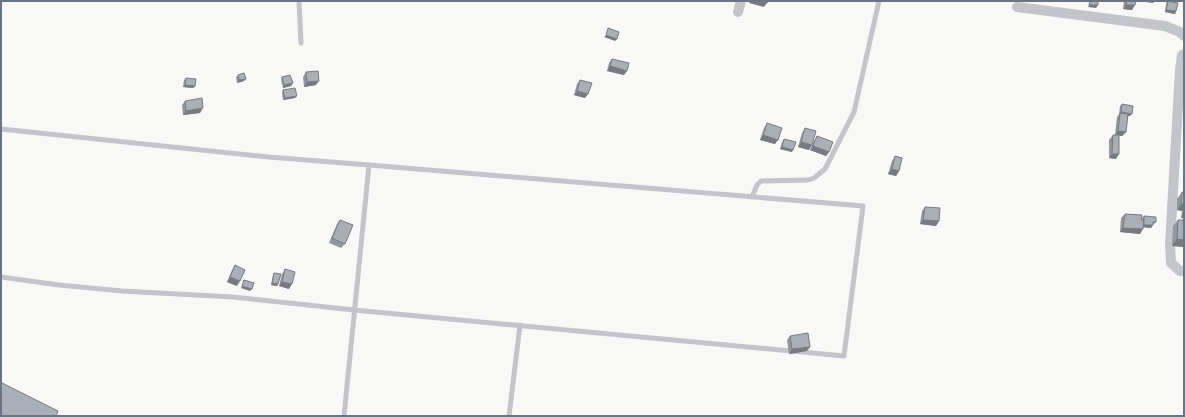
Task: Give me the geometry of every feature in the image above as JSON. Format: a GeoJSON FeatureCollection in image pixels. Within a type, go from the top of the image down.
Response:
{"type":"FeatureCollection","features":[{"type":"Feature","properties":{"kind":"street"},"geometry":{"type":"LineString","coordinates":[[738,12],[741,1]]}},
{"type":"Feature","properties":{"kind":"street"},"geometry":{"type":"LineString","coordinates":[[1017,7],[1165,26],[1180,32],[1184,36]]}},
{"type":"Feature","properties":{"kind":"street"},"geometry":{"type":"LineString","coordinates":[[1184,54],[1182,55],[1180,70],[1170,244],[1171,263],[1180,271],[1184,271]]}},
{"type":"Feature","properties":{"kind":"lane"},"geometry":{"type":"LineString","coordinates":[[299,1],[301,43]]}},
{"type":"Feature","properties":{"kind":"lane"},"geometry":{"type":"LineString","coordinates":[[752,197],[757,185],[761,181],[808,180],[814,178],[825,169],[854,112],[879,1]]}},
{"type":"Feature","properties":{"kind":"lane"},"geometry":{"type":"LineString","coordinates":[[1,129],[270,157],[863,206],[844,356],[354,310],[233,297],[122,291],[59,285],[1,277]]}},
{"type":"Feature","properties":{"kind":"lane"},"geometry":{"type":"LineString","coordinates":[[344,416],[369,165]]}},
{"type":"Feature","properties":{"kind":"lane"},"geometry":{"type":"LineString","coordinates":[[509,416],[520,325]]}},
{"type":"Feature","properties":{"kind":"building"},"geometry":{"type":"Polygon","coordinates":[[[1090,1],[1098,1],[1098,5],[1089,5],[1090,1]]]}},
{"type":"Feature","properties":{"kind":"building"},"geometry":{"type":"Polygon","coordinates":[[[1127,1],[1136,1],[1135,5],[1126,5],[1127,1]]]}},
{"type":"Feature","properties":{"kind":"building"},"geometry":{"type":"Polygon","coordinates":[[[1168,1],[1178,3],[1176,11],[1166,10],[1168,1]]]}},
{"type":"Feature","properties":{"kind":"building"},"geometry":{"type":"Polygon","coordinates":[[[608,28],[619,32],[617,39],[606,35],[608,28]]]}},
{"type":"Feature","properties":{"kind":"building"},"geometry":{"type":"Polygon","coordinates":[[[612,59],[629,63],[627,71],[610,66],[612,59]]]}},
{"type":"Feature","properties":{"kind":"building"},"geometry":{"type":"Polygon","coordinates":[[[318,71],[319,81],[307,82],[306,72],[318,71]]]}},
{"type":"Feature","properties":{"kind":"building"},"geometry":{"type":"Polygon","coordinates":[[[244,73],[246,79],[239,80],[238,75],[244,73]]]}},
{"type":"Feature","properties":{"kind":"building"},"geometry":{"type":"Polygon","coordinates":[[[290,75],[293,83],[284,85],[282,77],[290,75]]]}},
{"type":"Feature","properties":{"kind":"building"},"geometry":{"type":"Polygon","coordinates":[[[186,78],[196,79],[195,86],[185,85],[186,78]]]}},
{"type":"Feature","properties":{"kind":"building"},"geometry":{"type":"Polygon","coordinates":[[[580,80],[592,83],[588,94],[577,91],[580,80]]]}},
{"type":"Feature","properties":{"kind":"building"},"geometry":{"type":"Polygon","coordinates":[[[295,88],[297,96],[285,98],[283,90],[295,88]]]}},
{"type":"Feature","properties":{"kind":"building"},"geometry":{"type":"Polygon","coordinates":[[[202,98],[203,108],[186,111],[185,101],[202,98]]]}},
{"type":"Feature","properties":{"kind":"building"},"geometry":{"type":"Polygon","coordinates":[[[1122,104],[1133,106],[1132,114],[1121,112],[1122,104]]]}},
{"type":"Feature","properties":{"kind":"building"},"geometry":{"type":"Polygon","coordinates":[[[1120,113],[1128,114],[1126,132],[1118,131],[1120,113]]]}},
{"type":"Feature","properties":{"kind":"building"},"geometry":{"type":"Polygon","coordinates":[[[767,123],[782,128],[778,140],[763,135],[767,123]]]}},
{"type":"Feature","properties":{"kind":"building"},"geometry":{"type":"Polygon","coordinates":[[[805,128],[816,131],[812,145],[801,142],[805,128]]]}},
{"type":"Feature","properties":{"kind":"building"},"geometry":{"type":"Polygon","coordinates":[[[1113,135],[1119,135],[1119,154],[1112,154],[1113,135]]]}},
{"type":"Feature","properties":{"kind":"building"},"geometry":{"type":"Polygon","coordinates":[[[817,136],[833,142],[829,152],[813,146],[817,136]]]}},
{"type":"Feature","properties":{"kind":"building"},"geometry":{"type":"Polygon","coordinates":[[[784,139],[796,142],[793,150],[782,147],[784,139]]]}},
{"type":"Feature","properties":{"kind":"building"},"geometry":{"type":"Polygon","coordinates":[[[895,156],[902,158],[899,171],[892,169],[895,156]]]}},
{"type":"Feature","properties":{"kind":"building"},"geometry":{"type":"Polygon","coordinates":[[[1182,192],[1184,192],[1184,204],[1181,204],[1182,192]]]}},
{"type":"Feature","properties":{"kind":"building"},"geometry":{"type":"Polygon","coordinates":[[[925,207],[940,208],[939,221],[923,220],[925,207]]]}},
{"type":"Feature","properties":{"kind":"building"},"geometry":{"type":"Polygon","coordinates":[[[1125,214],[1142,215],[1141,220],[1144,220],[1143,229],[1123,228],[1125,214]]]}},
{"type":"Feature","properties":{"kind":"building"},"geometry":{"type":"Polygon","coordinates":[[[1144,216],[1156,217],[1156,222],[1153,222],[1153,225],[1144,225],[1144,216]]]}},
{"type":"Feature","properties":{"kind":"building"},"geometry":{"type":"Polygon","coordinates":[[[340,220],[353,225],[345,244],[332,238],[340,220]]]}},
{"type":"Feature","properties":{"kind":"building"},"geometry":{"type":"Polygon","coordinates":[[[1178,220],[1184,220],[1184,240],[1177,239],[1178,220]]]}},
{"type":"Feature","properties":{"kind":"building"},"geometry":{"type":"Polygon","coordinates":[[[235,265],[245,270],[240,281],[230,277],[235,265]]]}},
{"type":"Feature","properties":{"kind":"building"},"geometry":{"type":"Polygon","coordinates":[[[285,269],[295,272],[292,284],[282,282],[285,269]]]}},
{"type":"Feature","properties":{"kind":"building"},"geometry":{"type":"Polygon","coordinates":[[[274,273],[281,274],[278,284],[272,283],[274,273]]]}},
{"type":"Feature","properties":{"kind":"building"},"geometry":{"type":"Polygon","coordinates":[[[244,280],[254,283],[252,289],[242,286],[244,280]]]}},
{"type":"Feature","properties":{"kind":"building"},"geometry":{"type":"Polygon","coordinates":[[[808,333],[810,347],[792,349],[790,336],[808,333]]]}},
{"type":"Feature","properties":{"kind":"building"},"geometry":{"type":"Polygon","coordinates":[[[2,383],[58,411],[56,416],[1,416],[2,383]]]}}]}
